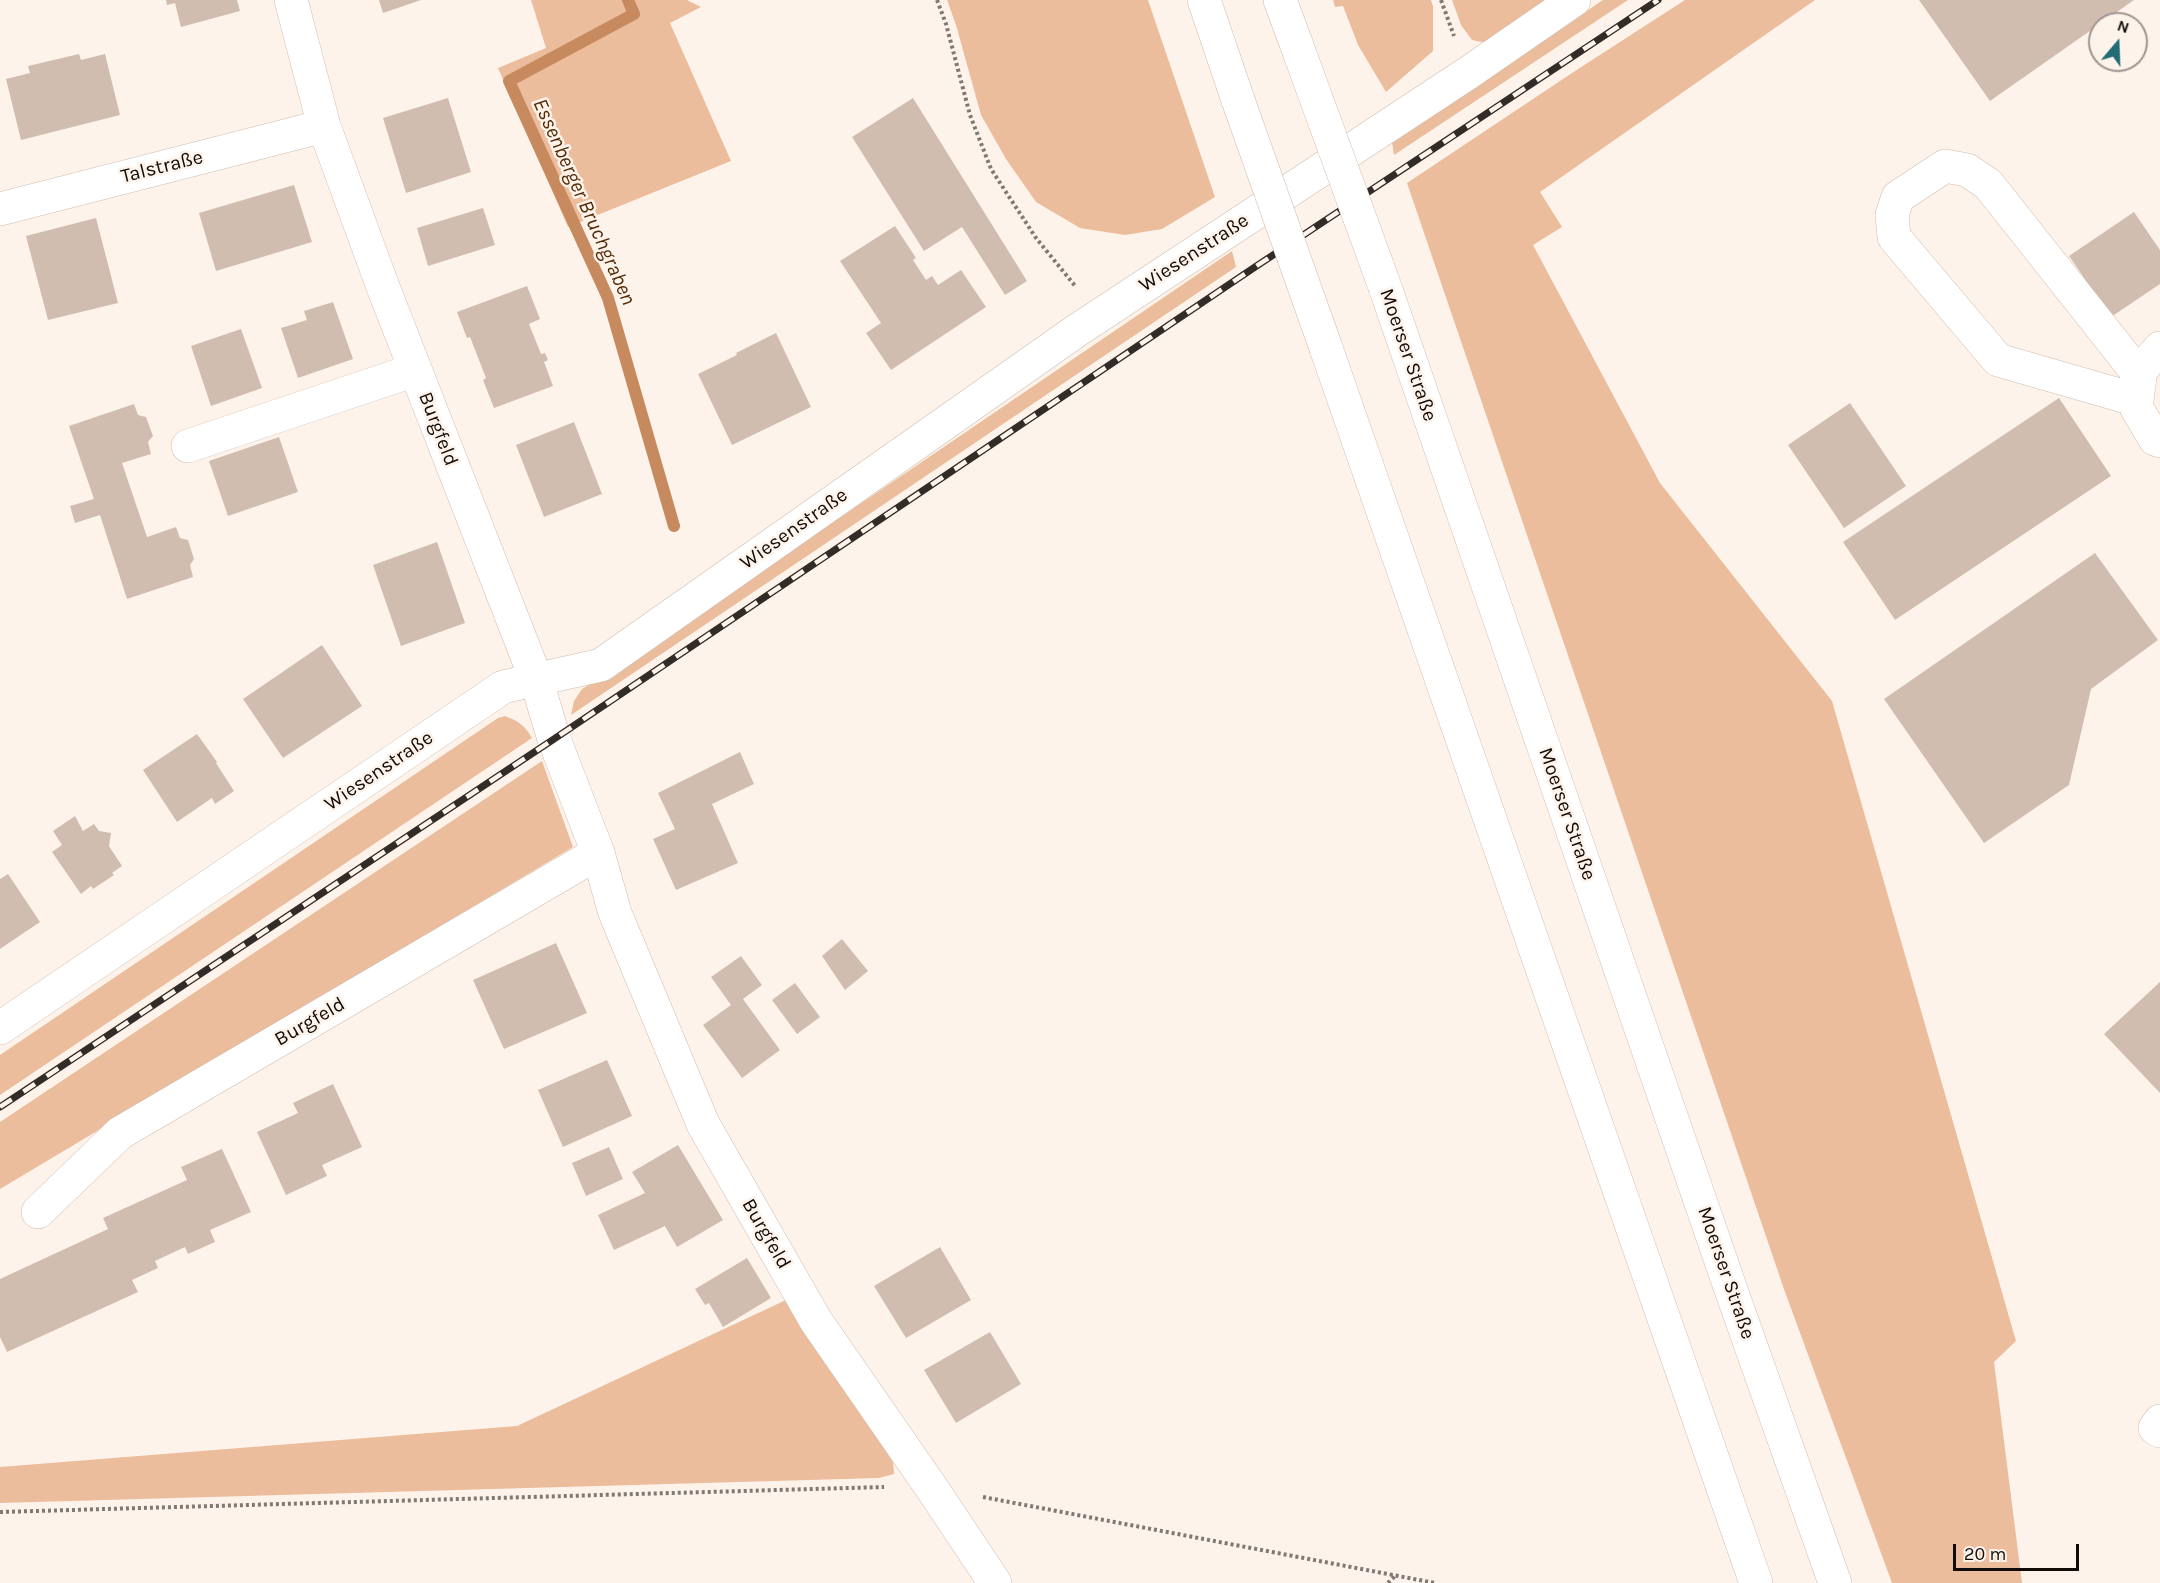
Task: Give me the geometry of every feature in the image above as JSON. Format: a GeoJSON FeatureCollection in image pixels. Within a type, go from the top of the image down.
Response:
{"type":"FeatureCollection","features":[{"type":"Feature","properties":{"kind":"main road","name":"Burgfeld"},"geometry":{"type":"LineString","coordinates":[[291,0],[324,126],[415,370],[536,679],[554,739],[598,853],[615,913],[703,1124],[816,1321],[995,1583]]}},
{"type":"Feature","properties":{"kind":"main road"},"geometry":{"type":"LineString","coordinates":[[1204,0],[1756,1583]]}},
{"type":"Feature","properties":{"kind":"main road","name":"Moerser Straße"},"geometry":{"type":"LineString","coordinates":[[1280,0],[1385,288],[1726,1276],[1835,1583]]}},
{"type":"Feature","properties":{"kind":"main road","name":"Wiesenstraße"},"geometry":{"type":"LineString","coordinates":[[0,1028],[503,687],[601,665],[1099,315],[1458,80],[1574,0]]}},
{"type":"Feature","properties":{"kind":"main road","name":"Talstraße"},"geometry":{"type":"LineString","coordinates":[[0,209],[324,126]]}},
{"type":"Feature","properties":{"kind":"main road"},"geometry":{"type":"LineString","coordinates":[[1945,166],[1967,170],[1988,184],[2138,388],[2080,382],[1998,360],[1894,237],[1892,216],[1898,197],[1945,166]]}},
{"type":"Feature","properties":{"kind":"main road"},"geometry":{"type":"LineString","coordinates":[[2160,348],[2140,370],[2136,407],[2155,439],[2160,441]]}},
{"type":"Feature","properties":{"kind":"main road"},"geometry":{"type":"LineString","coordinates":[[188,446],[415,370]]}},
{"type":"Feature","properties":{"kind":"main road","name":"Burgfeld"},"geometry":{"type":"LineString","coordinates":[[38,1212],[120,1133],[598,853]]}},
{"type":"Feature","properties":{"kind":"main road"},"geometry":{"type":"LineString","coordinates":[[2160,1421],[2155,1428],[2160,1431]]}},
{"type":"Feature","properties":{"kind":"path"},"geometry":{"type":"LineString","coordinates":[[937,0],[970,115],[991,169],[1036,238],[1099,315]]}},
{"type":"Feature","properties":{"kind":"path"},"geometry":{"type":"LineString","coordinates":[[0,1512],[931,1487],[1435,1583]]}},
{"type":"Feature","properties":{"kind":"path"},"geometry":{"type":"LineString","coordinates":[[1388,1583],[1396,1576]]}},
{"type":"Feature","properties":{"kind":"shaded area"},"geometry":{"type":"Polygon","coordinates":[[[531,0],[687,0],[701,7],[670,23],[731,161],[568,227],[498,68],[546,48],[531,0]]]}},
{"type":"Feature","properties":{"kind":"shaded area"},"geometry":{"type":"Polygon","coordinates":[[[947,0],[1148,0],[1215,197],[1162,229],[1125,235],[1080,228],[1036,202],[1006,159],[981,115],[947,0]]]}},
{"type":"Feature","properties":{"kind":"shaded area"},"geometry":{"type":"Polygon","coordinates":[[[1333,0],[1431,0],[1433,51],[1386,92],[1358,45],[1343,6],[1335,7],[1333,0]]]}},
{"type":"Feature","properties":{"kind":"shaded area"},"geometry":{"type":"Polygon","coordinates":[[[1452,0],[1550,0],[1486,43],[1472,40],[1461,25],[1452,0]]]}},
{"type":"Feature","properties":{"kind":"shaded area"},"geometry":{"type":"Polygon","coordinates":[[[1603,0],[1628,0],[1394,155],[1392,142],[1603,0]]]}},
{"type":"Feature","properties":{"kind":"shaded area"},"geometry":{"type":"Polygon","coordinates":[[[1685,0],[1815,0],[1540,192],[1562,227],[1533,245],[1660,483],[1832,701],[2016,1341],[1994,1362],[2022,1583],[1892,1583],[1785,1292],[1407,183],[1685,0]]]}},
{"type":"Feature","properties":{"kind":"shaded area"},"geometry":{"type":"Polygon","coordinates":[[[1232,251],[1236,267],[571,715],[574,701],[582,689],[632,659],[1232,251]]]}},
{"type":"Feature","properties":{"kind":"shaded area"},"geometry":{"type":"Polygon","coordinates":[[[505,716],[521,724],[532,738],[0,1095],[0,1055],[498,718],[505,716]]]}},
{"type":"Feature","properties":{"kind":"shaded area"},"geometry":{"type":"Polygon","coordinates":[[[542,761],[573,847],[0,1189],[0,1122],[542,761]]]}},
{"type":"Feature","properties":{"kind":"shaded area"},"geometry":{"type":"Polygon","coordinates":[[[788,1299],[893,1462],[894,1474],[879,1478],[0,1503],[0,1467],[517,1426],[788,1299]]]}},
{"type":"Feature","properties":{"kind":"building"},"geometry":{"type":"Polygon","coordinates":[[[166,0],[237,0],[240,11],[181,27],[175,3],[167,5],[166,0]]]}},
{"type":"Feature","properties":{"kind":"building"},"geometry":{"type":"Polygon","coordinates":[[[379,0],[421,0],[383,13],[379,0]]]}},
{"type":"Feature","properties":{"kind":"building"},"geometry":{"type":"Polygon","coordinates":[[[1919,0],[2134,0],[2117,12],[2088,12],[2088,32],[1990,101],[1919,0]]]}},
{"type":"Feature","properties":{"kind":"building"},"geometry":{"type":"Polygon","coordinates":[[[79,54],[81,60],[105,54],[120,115],[21,140],[6,79],[30,73],[28,66],[79,54]]]}},
{"type":"Feature","properties":{"kind":"building"},"geometry":{"type":"Polygon","coordinates":[[[448,98],[471,172],[406,193],[383,118],[448,98]]]}},
{"type":"Feature","properties":{"kind":"building"},"geometry":{"type":"Polygon","coordinates":[[[913,98],[1027,281],[1005,295],[962,227],[924,251],[852,137],[913,98]]]}},
{"type":"Feature","properties":{"kind":"building"},"geometry":{"type":"Polygon","coordinates":[[[294,185],[312,242],[216,271],[199,213],[294,185]]]}},
{"type":"Feature","properties":{"kind":"building"},"geometry":{"type":"Polygon","coordinates":[[[483,208],[495,245],[428,266],[417,228],[483,208]]]}},
{"type":"Feature","properties":{"kind":"building"},"geometry":{"type":"Polygon","coordinates":[[[2134,212],[2160,250],[2160,284],[2111,317],[2069,256],[2134,212]]]}},
{"type":"Feature","properties":{"kind":"building"},"geometry":{"type":"Polygon","coordinates":[[[96,218],[118,303],[48,320],[26,236],[96,218]]]}},
{"type":"Feature","properties":{"kind":"building"},"geometry":{"type":"Polygon","coordinates":[[[895,226],[916,258],[913,260],[926,280],[932,276],[938,285],[961,270],[986,307],[891,370],[866,333],[881,323],[840,261],[895,226]]]}},
{"type":"Feature","properties":{"kind":"building"},"geometry":{"type":"Polygon","coordinates":[[[527,286],[540,319],[529,324],[541,354],[545,353],[548,360],[544,362],[553,386],[494,408],[483,380],[486,378],[470,337],[467,338],[457,312],[527,286]]]}},
{"type":"Feature","properties":{"kind":"building"},"geometry":{"type":"Polygon","coordinates":[[[333,302],[353,359],[298,378],[281,328],[307,320],[304,311],[333,302]]]}},
{"type":"Feature","properties":{"kind":"building"},"geometry":{"type":"Polygon","coordinates":[[[241,329],[262,388],[211,406],[191,346],[241,329]]]}},
{"type":"Feature","properties":{"kind":"building"},"geometry":{"type":"Polygon","coordinates":[[[776,333],[811,407],[732,445],[698,374],[776,333]]]}},
{"type":"Feature","properties":{"kind":"building"},"geometry":{"type":"Polygon","coordinates":[[[2059,398],[2111,476],[1895,620],[1843,542],[2059,398]]]}},
{"type":"Feature","properties":{"kind":"building"},"geometry":{"type":"Polygon","coordinates":[[[1850,403],[1906,486],[1844,528],[1788,445],[1850,403]]]}},
{"type":"Feature","properties":{"kind":"building"},"geometry":{"type":"Polygon","coordinates":[[[134,404],[138,415],[146,417],[153,436],[148,442],[151,454],[122,463],[147,537],[176,527],[180,538],[188,540],[194,559],[190,565],[193,577],[127,599],[100,515],[75,523],[70,506],[94,499],[69,426],[134,404]]]}},
{"type":"Feature","properties":{"kind":"building"},"geometry":{"type":"Polygon","coordinates":[[[574,422],[602,494],[544,517],[516,445],[574,422]]]}},
{"type":"Feature","properties":{"kind":"building"},"geometry":{"type":"Polygon","coordinates":[[[279,437],[298,492],[228,516],[209,461],[279,437]]]}},
{"type":"Feature","properties":{"kind":"building"},"geometry":{"type":"Polygon","coordinates":[[[437,542],[465,623],[401,646],[373,565],[437,542]]]}},
{"type":"Feature","properties":{"kind":"building"},"geometry":{"type":"Polygon","coordinates":[[[2095,553],[2158,640],[2091,689],[2069,785],[1984,843],[1884,699],[2095,553]]]}},
{"type":"Feature","properties":{"kind":"building"},"geometry":{"type":"Polygon","coordinates":[[[322,645],[362,706],[283,758],[243,699],[322,645]]]}},
{"type":"Feature","properties":{"kind":"building"},"geometry":{"type":"Polygon","coordinates":[[[197,734],[234,791],[215,804],[212,798],[177,822],[143,770],[197,734]]]}},
{"type":"Feature","properties":{"kind":"building"},"geometry":{"type":"Polygon","coordinates":[[[740,752],[754,784],[712,804],[738,863],[676,890],[653,839],[675,829],[658,793],[740,752]]]}},
{"type":"Feature","properties":{"kind":"building"},"geometry":{"type":"Polygon","coordinates":[[[75,816],[83,831],[94,824],[99,831],[111,833],[109,846],[122,866],[112,873],[114,875],[93,889],[91,886],[81,894],[52,852],[62,845],[53,831],[75,816]]]}},
{"type":"Feature","properties":{"kind":"building"},"geometry":{"type":"Polygon","coordinates":[[[8,874],[40,922],[0,949],[0,879],[8,874]]]}},
{"type":"Feature","properties":{"kind":"building"},"geometry":{"type":"Polygon","coordinates":[[[842,939],[868,971],[845,990],[822,956],[842,939]]]}},
{"type":"Feature","properties":{"kind":"building"},"geometry":{"type":"Polygon","coordinates":[[[556,943],[587,1013],[504,1049],[473,980],[556,943]]]}},
{"type":"Feature","properties":{"kind":"building"},"geometry":{"type":"Polygon","coordinates":[[[741,956],[762,985],[743,999],[780,1050],[742,1078],[703,1025],[731,1005],[711,977],[741,956]]]}},
{"type":"Feature","properties":{"kind":"building"},"geometry":{"type":"Polygon","coordinates":[[[2160,982],[2160,1093],[2104,1034],[2160,982]]]}},
{"type":"Feature","properties":{"kind":"building"},"geometry":{"type":"Polygon","coordinates":[[[795,983],[820,1017],[797,1034],[772,1000],[795,983]]]}},
{"type":"Feature","properties":{"kind":"building"},"geometry":{"type":"Polygon","coordinates":[[[607,1060],[632,1116],[563,1147],[538,1090],[607,1060]]]}},
{"type":"Feature","properties":{"kind":"building"},"geometry":{"type":"Polygon","coordinates":[[[333,1084],[362,1147],[322,1165],[327,1176],[286,1195],[257,1132],[298,1113],[293,1103],[333,1084]]]}},
{"type":"Feature","properties":{"kind":"building"},"geometry":{"type":"Polygon","coordinates":[[[678,1145],[723,1220],[677,1247],[665,1226],[614,1250],[598,1215],[645,1193],[632,1172],[678,1145]]]}},
{"type":"Feature","properties":{"kind":"building"},"geometry":{"type":"Polygon","coordinates":[[[609,1147],[623,1179],[586,1196],[572,1163],[609,1147]]]}},
{"type":"Feature","properties":{"kind":"building"},"geometry":{"type":"Polygon","coordinates":[[[222,1149],[251,1212],[210,1230],[215,1242],[188,1254],[185,1247],[155,1261],[158,1268],[132,1280],[138,1292],[7,1352],[0,1337],[0,1279],[108,1229],[103,1218],[187,1180],[181,1167],[222,1149]]]}},
{"type":"Feature","properties":{"kind":"building"},"geometry":{"type":"Polygon","coordinates":[[[940,1247],[971,1300],[906,1338],[874,1286],[940,1247]]]}},
{"type":"Feature","properties":{"kind":"building"},"geometry":{"type":"Polygon","coordinates":[[[747,1258],[771,1298],[723,1327],[709,1303],[705,1305],[695,1289],[747,1258]]]}},
{"type":"Feature","properties":{"kind":"building"},"geometry":{"type":"Polygon","coordinates":[[[990,1332],[1021,1384],[956,1423],[924,1370],[990,1332]]]}},
{"type":"Feature","properties":{"kind":"waterway","name":"Essenberger Bruchgraben"},"geometry":{"type":"LineString","coordinates":[[628,0],[634,14],[509,81],[608,298],[674,526]]}},
{"type":"Feature","properties":{"kind":"railway"},"geometry":{"type":"LineString","coordinates":[[0,1107],[1658,0]]}}]}
